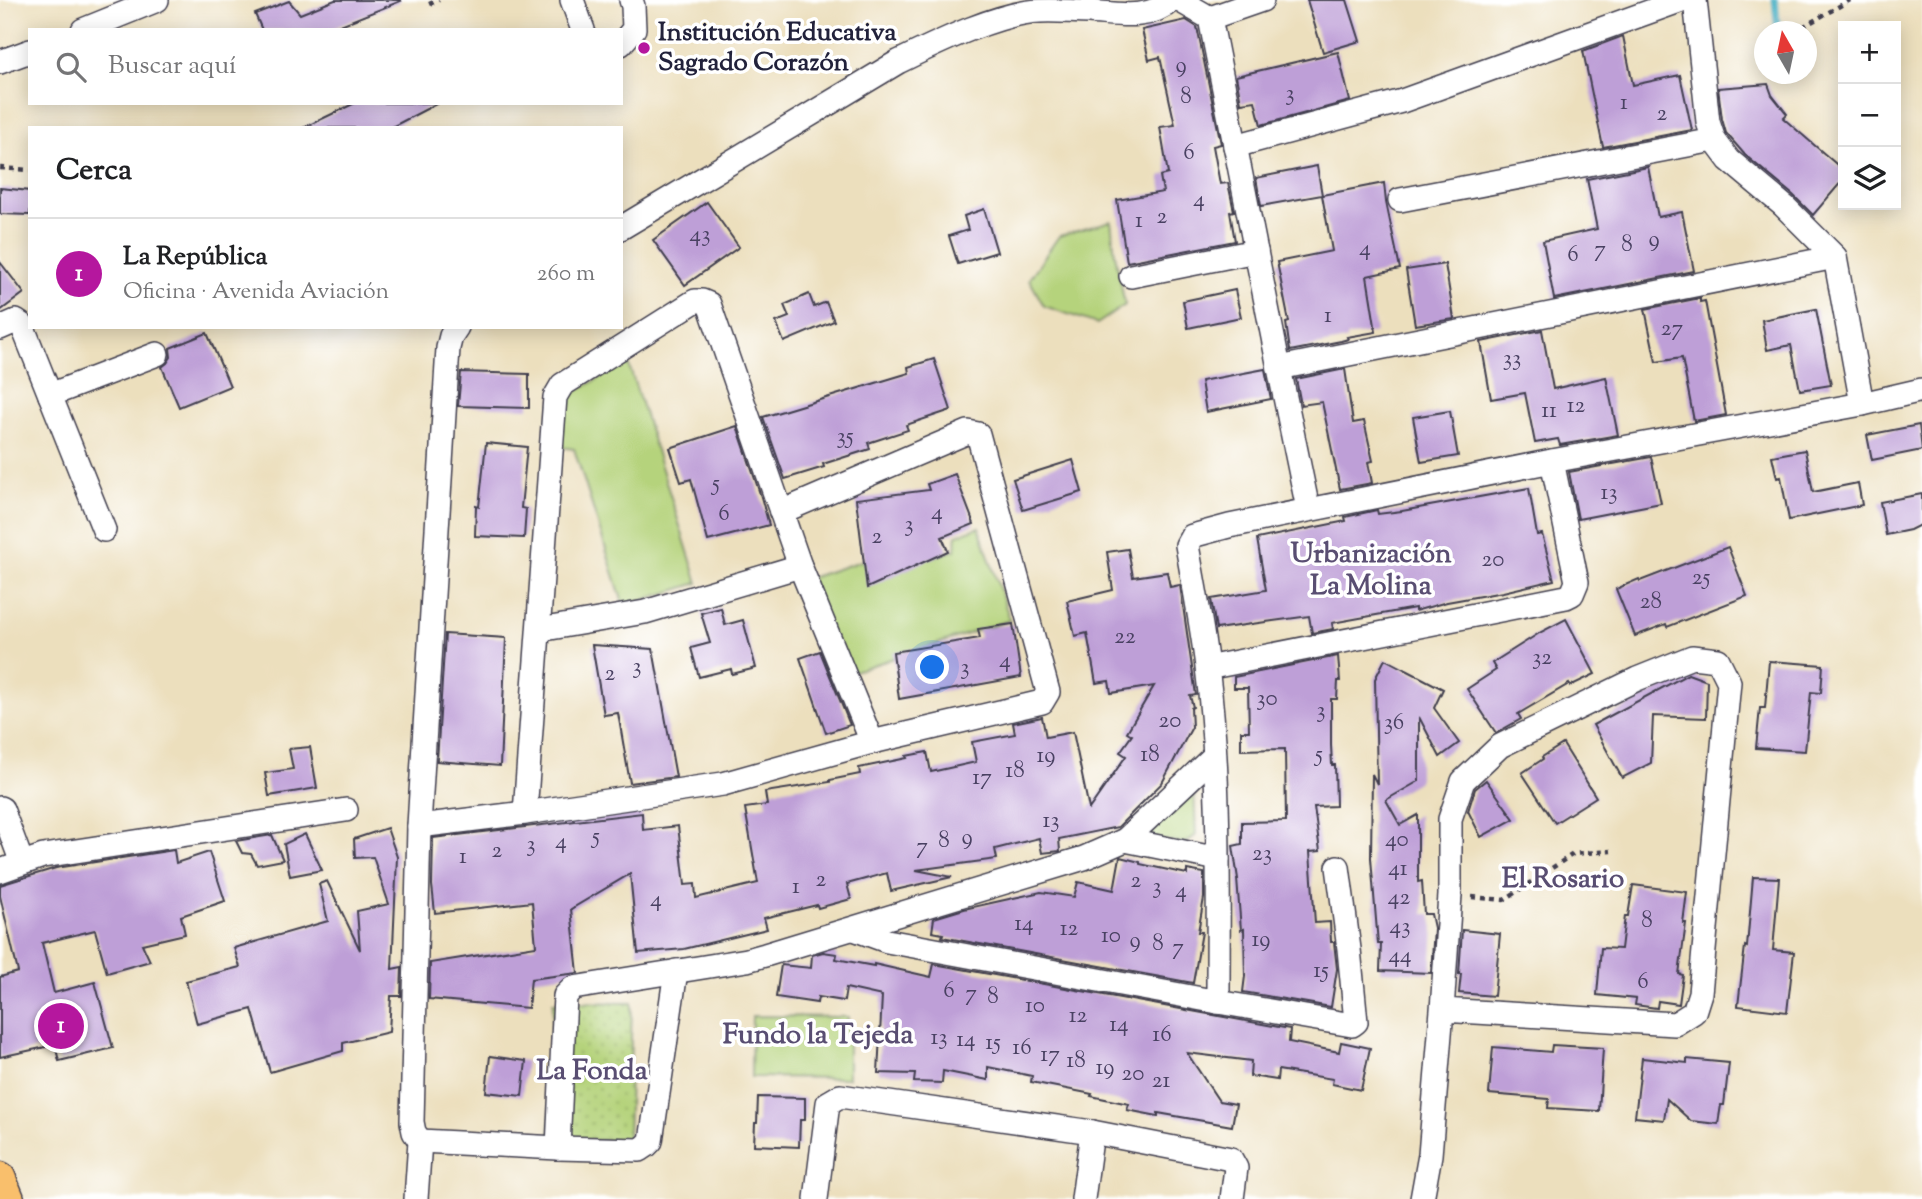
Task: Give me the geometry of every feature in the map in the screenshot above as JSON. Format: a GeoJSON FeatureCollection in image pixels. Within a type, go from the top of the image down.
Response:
{"type":"FeatureCollection","features":[{"type":"Feature","properties":{"kind":"main road"},"geometry":{"type":"LineString","coordinates":[[0,1177],[9,1199]]}},
{"type":"Feature","properties":{"kind":"street"},"geometry":{"type":"LineString","coordinates":[[88,28],[157,0]]}},
{"type":"Feature","properties":{"kind":"street"},"geometry":{"type":"LineString","coordinates":[[572,0],[582,28]]}},
{"type":"Feature","properties":{"kind":"street"},"geometry":{"type":"LineString","coordinates":[[623,42],[634,29],[631,0]]}},
{"type":"Feature","properties":{"kind":"street"},"geometry":{"type":"LineString","coordinates":[[623,227],[898,62],[943,40],[998,20],[1040,10],[1140,15],[1161,9],[1172,0]]}},
{"type":"Feature","properties":{"kind":"street"},"geometry":{"type":"LineString","coordinates":[[1179,0],[1210,18],[1308,509]]}},
{"type":"Feature","properties":{"kind":"street"},"geometry":{"type":"LineString","coordinates":[[1210,18],[1262,0]]}},
{"type":"Feature","properties":{"kind":"street"},"geometry":{"type":"LineString","coordinates":[[1235,146],[1402,102],[1682,0]]}},
{"type":"Feature","properties":{"kind":"street"},"geometry":{"type":"LineString","coordinates":[[1695,0],[1708,122],[1714,140],[1729,160],[1784,206],[1835,257],[1862,404]]}},
{"type":"Feature","properties":{"kind":"street"},"geometry":{"type":"LineString","coordinates":[[0,62],[28,52]]}},
{"type":"Feature","properties":{"kind":"street"},"geometry":{"type":"LineString","coordinates":[[1400,200],[1714,140]]}},
{"type":"Feature","properties":{"kind":"street"},"geometry":{"type":"LineString","coordinates":[[1132,276],[1256,251]]}},
{"type":"Feature","properties":{"kind":"street"},"geometry":{"type":"LineString","coordinates":[[1279,368],[1835,257]]}},
{"type":"Feature","properties":{"kind":"street"},"geometry":{"type":"LineString","coordinates":[[525,813],[555,397],[562,385],[695,301],[709,304],[800,566],[872,742]]}},
{"type":"Feature","properties":{"kind":"street"},"geometry":{"type":"LineString","coordinates":[[0,328],[16,321],[22,325],[104,530]]}},
{"type":"Feature","properties":{"kind":"street"},"geometry":{"type":"LineString","coordinates":[[416,1199],[420,1141],[412,1127],[419,826],[448,348],[456,329]]}},
{"type":"Feature","properties":{"kind":"street"},"geometry":{"type":"LineString","coordinates":[[50,395],[157,354]]}},
{"type":"Feature","properties":{"kind":"street"},"geometry":{"type":"LineString","coordinates":[[1218,1002],[1218,859],[1214,756],[1207,668],[1187,545],[1192,536],[1308,509],[1862,404],[1922,390]]}},
{"type":"Feature","properties":{"kind":"street"},"geometry":{"type":"LineString","coordinates":[[419,826],[723,784],[872,742],[1042,702],[1048,692],[978,434],[968,432],[781,512]]}},
{"type":"Feature","properties":{"kind":"street"},"geometry":{"type":"LineString","coordinates":[[1207,668],[1572,594],[1577,582],[1552,461]]}},
{"type":"Feature","properties":{"kind":"street"},"geometry":{"type":"LineString","coordinates":[[539,630],[645,612],[800,566]]}},
{"type":"Feature","properties":{"kind":"street"},"geometry":{"type":"LineString","coordinates":[[1422,1199],[1430,1155],[1442,1010],[1450,895],[1450,819],[1463,781],[1500,746],[1637,680],[1692,657],[1718,660],[1729,682],[1700,993],[1694,1012],[1675,1024],[1442,1010]]}},
{"type":"Feature","properties":{"kind":"street"},"geometry":{"type":"LineString","coordinates":[[558,1148],[565,996],[573,988],[747,960],[1083,858],[1125,840],[1214,756]]}},
{"type":"Feature","properties":{"kind":"street"},"geometry":{"type":"LineString","coordinates":[[0,808],[22,863]]}},
{"type":"Feature","properties":{"kind":"street"},"geometry":{"type":"LineString","coordinates":[[0,870],[43,856],[346,810]]}},
{"type":"Feature","properties":{"kind":"street"},"geometry":{"type":"LineString","coordinates":[[1125,840],[1218,859]]}},
{"type":"Feature","properties":{"kind":"street"},"geometry":{"type":"LineString","coordinates":[[854,929],[887,941],[1218,1002],[1355,1024],[1349,949],[1338,867]]}},
{"type":"Feature","properties":{"kind":"street"},"geometry":{"type":"LineString","coordinates":[[420,1141],[640,1150],[651,1141],[676,971]]}},
{"type":"Feature","properties":{"kind":"street"},"geometry":{"type":"LineString","coordinates":[[816,1199],[828,1103],[840,1096],[1092,1132],[1231,1159],[1237,1168],[1233,1199]]}},
{"type":"Feature","properties":{"kind":"street"},"geometry":{"type":"LineString","coordinates":[[1083,1199],[1092,1132]]}},
{"type":"Feature","properties":{"kind":"path"},"geometry":{"type":"LineString","coordinates":[[429,4],[439,0]]}},
{"type":"Feature","properties":{"kind":"path"},"geometry":{"type":"LineString","coordinates":[[1813,21],[1850,0]]}},
{"type":"Feature","properties":{"kind":"path"},"geometry":{"type":"LineString","coordinates":[[0,167],[28,170]]}},
{"type":"Feature","properties":{"kind":"path"},"geometry":{"type":"LineString","coordinates":[[1450,895],[1504,900],[1573,854],[1612,851]]}},
{"type":"Feature","properties":{"kind":"green space"},"geometry":{"type":"Polygon","coordinates":[[[1111,221],[1125,305],[1097,324],[1044,306],[1029,279],[1059,236],[1111,221]]]}},
{"type":"Feature","properties":{"kind":"green space"},"geometry":{"type":"Polygon","coordinates":[[[628,362],[698,583],[624,606],[574,449],[558,447],[563,399],[628,362]]]}},
{"type":"Feature","properties":{"kind":"green space"},"geometry":{"type":"Polygon","coordinates":[[[979,527],[1010,620],[830,679],[798,582],[870,558],[877,575],[955,550],[957,535],[979,527]]]}},
{"type":"Feature","properties":{"kind":"green space"},"geometry":{"type":"Polygon","coordinates":[[[1194,786],[1196,835],[1186,843],[1144,838],[1194,786]]]}},
{"type":"Feature","properties":{"kind":"green space"},"geometry":{"type":"Polygon","coordinates":[[[553,1002],[632,1003],[628,1141],[550,1139],[553,1002]]]}},
{"type":"Feature","properties":{"kind":"green space"},"geometry":{"type":"Polygon","coordinates":[[[752,1016],[848,1017],[848,1078],[751,1077],[752,1016]]]}},
{"type":"Feature","properties":{"kind":"building"},"geometry":{"type":"Polygon","coordinates":[[[335,0],[401,1],[333,28],[261,28],[255,14],[289,1],[300,14],[335,0]]]}},
{"type":"Feature","properties":{"kind":"building"},"geometry":{"type":"Polygon","coordinates":[[[1307,0],[1347,0],[1360,41],[1323,52],[1307,0]]]}},
{"type":"Feature","properties":{"kind":"building"},"geometry":{"type":"Polygon","coordinates":[[[1186,20],[1197,27],[1221,144],[1213,146],[1220,184],[1228,183],[1234,211],[1230,212],[1235,241],[1127,262],[1117,200],[1163,192],[1160,176],[1168,174],[1160,127],[1175,125],[1160,57],[1149,60],[1142,30],[1186,20]]]}},
{"type":"Feature","properties":{"kind":"building"},"geometry":{"type":"Polygon","coordinates":[[[1623,36],[1633,85],[1680,75],[1692,130],[1603,147],[1583,51],[1623,36]]]}},
{"type":"Feature","properties":{"kind":"building"},"geometry":{"type":"Polygon","coordinates":[[[1338,52],[1350,101],[1261,125],[1255,101],[1241,103],[1236,76],[1338,52]]]}},
{"type":"Feature","properties":{"kind":"building"},"geometry":{"type":"Polygon","coordinates":[[[1768,84],[1772,95],[1787,114],[1783,118],[1838,166],[1838,186],[1813,215],[1745,155],[1726,133],[1718,88],[1768,84]]]}},
{"type":"Feature","properties":{"kind":"building"},"geometry":{"type":"Polygon","coordinates":[[[351,105],[434,105],[394,126],[307,126],[351,105]]]}},
{"type":"Feature","properties":{"kind":"building"},"geometry":{"type":"Polygon","coordinates":[[[1317,166],[1322,195],[1261,206],[1256,178],[1317,166]]]}},
{"type":"Feature","properties":{"kind":"building"},"geometry":{"type":"Polygon","coordinates":[[[1648,167],[1658,217],[1682,212],[1694,271],[1554,299],[1543,241],[1597,229],[1587,179],[1648,167]]]}},
{"type":"Feature","properties":{"kind":"building"},"geometry":{"type":"Polygon","coordinates":[[[1384,183],[1400,269],[1367,276],[1376,332],[1290,351],[1286,323],[1289,322],[1277,262],[1332,251],[1322,195],[1384,183]]]}},
{"type":"Feature","properties":{"kind":"building"},"geometry":{"type":"Polygon","coordinates":[[[0,188],[28,191],[28,215],[0,214],[0,188]]]}},
{"type":"Feature","properties":{"kind":"building"},"geometry":{"type":"Polygon","coordinates":[[[707,202],[739,247],[685,285],[653,240],[707,202]]]}},
{"type":"Feature","properties":{"kind":"building"},"geometry":{"type":"Polygon","coordinates":[[[984,209],[997,252],[958,264],[949,236],[968,230],[964,216],[984,209]]]}},
{"type":"Feature","properties":{"kind":"building"},"geometry":{"type":"Polygon","coordinates":[[[0,262],[24,293],[0,311],[0,262]]]}},
{"type":"Feature","properties":{"kind":"building"},"geometry":{"type":"Polygon","coordinates":[[[1445,264],[1454,319],[1415,325],[1406,270],[1445,264]]]}},
{"type":"Feature","properties":{"kind":"building"},"geometry":{"type":"Polygon","coordinates":[[[1235,290],[1241,317],[1188,328],[1183,301],[1235,290]]]}},
{"type":"Feature","properties":{"kind":"building"},"geometry":{"type":"Polygon","coordinates":[[[809,294],[814,307],[826,302],[834,321],[784,342],[776,322],[789,317],[784,305],[809,294]]]}},
{"type":"Feature","properties":{"kind":"building"},"geometry":{"type":"Polygon","coordinates":[[[1700,298],[1700,302],[1705,301],[1726,415],[1694,421],[1682,358],[1656,362],[1645,309],[1700,298]]]}},
{"type":"Feature","properties":{"kind":"building"},"geometry":{"type":"Polygon","coordinates":[[[1816,309],[1831,385],[1800,390],[1791,345],[1767,350],[1762,320],[1816,309]]]}},
{"type":"Feature","properties":{"kind":"building"},"geometry":{"type":"Polygon","coordinates":[[[1542,330],[1553,389],[1606,377],[1618,435],[1560,445],[1558,439],[1535,443],[1525,393],[1491,399],[1481,342],[1542,330]]]}},
{"type":"Feature","properties":{"kind":"building"},"geometry":{"type":"Polygon","coordinates":[[[207,333],[230,386],[179,407],[162,367],[171,357],[170,348],[207,333]]]}},
{"type":"Feature","properties":{"kind":"building"},"geometry":{"type":"Polygon","coordinates":[[[934,359],[951,410],[906,425],[908,430],[868,443],[870,449],[785,479],[763,417],[909,373],[908,367],[934,359]]]}},
{"type":"Feature","properties":{"kind":"building"},"geometry":{"type":"Polygon","coordinates":[[[1265,369],[1271,399],[1206,412],[1201,381],[1265,369]]]}},
{"type":"Feature","properties":{"kind":"building"},"geometry":{"type":"Polygon","coordinates":[[[1345,369],[1353,423],[1364,421],[1373,461],[1368,462],[1372,483],[1340,489],[1322,402],[1301,405],[1296,379],[1345,369]]]}},
{"type":"Feature","properties":{"kind":"building"},"geometry":{"type":"Polygon","coordinates":[[[461,372],[529,374],[529,408],[458,406],[461,372]]]}},
{"type":"Feature","properties":{"kind":"building"},"geometry":{"type":"Polygon","coordinates":[[[1450,411],[1458,456],[1421,462],[1413,417],[1450,411]]]}},
{"type":"Feature","properties":{"kind":"building"},"geometry":{"type":"Polygon","coordinates":[[[1919,425],[1922,450],[1872,460],[1867,435],[1919,425]]]}},
{"type":"Feature","properties":{"kind":"building"},"geometry":{"type":"Polygon","coordinates":[[[737,426],[769,525],[708,541],[691,479],[681,482],[670,448],[737,426]]]}},
{"type":"Feature","properties":{"kind":"building"},"geometry":{"type":"Polygon","coordinates":[[[486,443],[527,447],[521,508],[526,509],[524,538],[475,536],[476,506],[479,507],[486,443]]]}},
{"type":"Feature","properties":{"kind":"building"},"geometry":{"type":"Polygon","coordinates":[[[1805,450],[1813,492],[1858,483],[1862,505],[1789,520],[1781,477],[1777,478],[1772,456],[1805,450]]]}},
{"type":"Feature","properties":{"kind":"building"},"geometry":{"type":"Polygon","coordinates":[[[1651,457],[1661,503],[1578,519],[1569,472],[1651,457]]]}},
{"type":"Feature","properties":{"kind":"building"},"geometry":{"type":"Polygon","coordinates":[[[1073,460],[1082,492],[1023,510],[1013,479],[1073,460]]]}},
{"type":"Feature","properties":{"kind":"building"},"geometry":{"type":"Polygon","coordinates":[[[955,474],[974,524],[942,537],[948,551],[867,588],[856,499],[929,490],[927,484],[955,474]]]}},
{"type":"Feature","properties":{"kind":"building"},"geometry":{"type":"Polygon","coordinates":[[[1529,488],[1537,535],[1542,534],[1554,580],[1415,611],[1415,608],[1332,623],[1333,629],[1312,633],[1309,616],[1216,629],[1211,599],[1266,590],[1257,539],[1346,521],[1345,517],[1377,510],[1378,514],[1402,511],[1529,488]]]}},
{"type":"Feature","properties":{"kind":"building"},"geometry":{"type":"Polygon","coordinates":[[[1922,494],[1922,524],[1910,530],[1886,535],[1880,502],[1922,494]]]}},
{"type":"Feature","properties":{"kind":"building"},"geometry":{"type":"Polygon","coordinates":[[[1728,547],[1747,596],[1667,627],[1666,624],[1635,636],[1616,589],[1728,547]]]}},
{"type":"Feature","properties":{"kind":"building"},"geometry":{"type":"Polygon","coordinates":[[[1128,549],[1133,577],[1167,572],[1170,587],[1180,585],[1196,695],[1190,696],[1193,707],[1192,727],[1162,783],[1118,827],[1059,839],[1060,851],[1042,853],[1039,838],[995,849],[997,859],[916,870],[952,877],[891,891],[887,873],[847,884],[851,899],[764,918],[767,929],[684,949],[638,953],[630,874],[571,909],[578,973],[531,979],[528,1008],[429,999],[430,963],[536,946],[532,902],[435,913],[432,885],[433,838],[642,813],[643,830],[678,826],[685,885],[695,884],[696,898],[758,883],[745,808],[767,805],[765,792],[830,782],[860,774],[859,768],[927,752],[931,772],[976,762],[972,742],[1015,734],[1013,723],[1042,717],[1046,737],[1073,732],[1089,809],[1126,756],[1120,752],[1132,735],[1127,732],[1154,686],[1111,693],[1109,681],[1096,683],[1087,633],[1075,636],[1067,601],[1113,590],[1107,552],[1128,549]]]}},
{"type":"Feature","properties":{"kind":"building"},"geometry":{"type":"Polygon","coordinates":[[[721,608],[725,625],[743,620],[756,668],[732,674],[731,669],[699,677],[691,648],[710,643],[701,613],[721,608]]]}},
{"type":"Feature","properties":{"kind":"building"},"geometry":{"type":"Polygon","coordinates":[[[1566,619],[1595,674],[1570,686],[1569,684],[1518,714],[1521,719],[1496,733],[1467,689],[1496,670],[1492,663],[1566,619]]]}},
{"type":"Feature","properties":{"kind":"building"},"geometry":{"type":"Polygon","coordinates":[[[1013,624],[1021,677],[899,699],[893,652],[980,638],[978,629],[1013,624]]]}},
{"type":"Feature","properties":{"kind":"building"},"geometry":{"type":"Polygon","coordinates":[[[445,634],[506,638],[500,766],[437,761],[445,634]]]}},
{"type":"Feature","properties":{"kind":"building"},"geometry":{"type":"Polygon","coordinates":[[[592,645],[653,649],[676,777],[630,783],[618,713],[604,715],[592,645]]]}},
{"type":"Feature","properties":{"kind":"building"},"geometry":{"type":"Polygon","coordinates":[[[820,651],[850,725],[826,733],[800,658],[820,651]]]}},
{"type":"Feature","properties":{"kind":"building"},"geometry":{"type":"Polygon","coordinates":[[[1338,656],[1340,681],[1337,699],[1331,699],[1331,745],[1332,765],[1335,765],[1336,806],[1314,807],[1320,851],[1310,852],[1315,923],[1330,922],[1331,942],[1334,942],[1337,969],[1331,1007],[1243,992],[1244,929],[1241,930],[1233,846],[1242,844],[1242,822],[1286,821],[1285,749],[1241,750],[1241,731],[1249,731],[1248,688],[1234,688],[1234,677],[1338,656]]]}},
{"type":"Feature","properties":{"kind":"building"},"geometry":{"type":"Polygon","coordinates":[[[1385,659],[1443,689],[1434,708],[1459,743],[1440,757],[1419,717],[1419,781],[1386,800],[1400,825],[1418,815],[1418,882],[1422,881],[1424,914],[1431,914],[1434,928],[1431,973],[1380,971],[1381,944],[1378,944],[1371,858],[1372,774],[1377,784],[1375,679],[1385,659]]]}},
{"type":"Feature","properties":{"kind":"building"},"geometry":{"type":"Polygon","coordinates":[[[1769,661],[1823,665],[1821,693],[1811,692],[1805,751],[1756,748],[1760,708],[1765,708],[1769,661]]]}},
{"type":"Feature","properties":{"kind":"building"},"geometry":{"type":"Polygon","coordinates":[[[1688,674],[1707,681],[1706,718],[1653,716],[1651,763],[1622,778],[1593,725],[1688,674]]]}},
{"type":"Feature","properties":{"kind":"building"},"geometry":{"type":"Polygon","coordinates":[[[1563,744],[1596,797],[1555,823],[1522,773],[1563,744]]]}},
{"type":"Feature","properties":{"kind":"building"},"geometry":{"type":"Polygon","coordinates":[[[310,747],[317,788],[269,796],[265,773],[293,769],[289,749],[310,747]]]}},
{"type":"Feature","properties":{"kind":"building"},"geometry":{"type":"Polygon","coordinates":[[[1486,780],[1514,819],[1481,837],[1468,811],[1475,789],[1486,780]]]}},
{"type":"Feature","properties":{"kind":"building"},"geometry":{"type":"Polygon","coordinates":[[[387,828],[397,857],[392,969],[402,967],[401,996],[391,996],[389,1032],[343,1043],[343,1051],[270,1072],[252,1009],[197,1024],[186,981],[240,967],[234,948],[328,921],[319,884],[327,881],[360,950],[357,911],[389,904],[373,857],[355,858],[354,839],[387,828]]]}},
{"type":"Feature","properties":{"kind":"building"},"geometry":{"type":"Polygon","coordinates":[[[305,834],[322,870],[290,876],[284,844],[305,834]]]}},
{"type":"Feature","properties":{"kind":"building"},"geometry":{"type":"Polygon","coordinates":[[[272,835],[283,860],[257,865],[251,854],[242,853],[236,841],[272,835]]]}},
{"type":"Feature","properties":{"kind":"building"},"geometry":{"type":"Polygon","coordinates":[[[174,850],[176,863],[209,852],[225,901],[181,916],[185,934],[142,944],[150,961],[107,973],[95,930],[42,943],[54,993],[95,982],[113,1048],[59,1061],[55,1045],[0,1057],[0,977],[18,972],[0,896],[0,885],[56,868],[174,850]]]}},
{"type":"Feature","properties":{"kind":"building"},"geometry":{"type":"Polygon","coordinates":[[[1120,857],[1187,874],[1187,870],[1204,873],[1204,898],[1198,932],[1202,932],[1193,983],[942,937],[943,934],[932,932],[934,918],[964,909],[1041,892],[1074,897],[1078,882],[1114,890],[1120,857]]]}},
{"type":"Feature","properties":{"kind":"building"},"geometry":{"type":"Polygon","coordinates":[[[1753,877],[1779,878],[1773,950],[1794,952],[1787,1012],[1738,1006],[1745,946],[1747,947],[1753,877]]]}},
{"type":"Feature","properties":{"kind":"building"},"geometry":{"type":"Polygon","coordinates":[[[1633,885],[1687,892],[1679,974],[1683,975],[1679,1004],[1658,1001],[1657,1008],[1635,1005],[1636,999],[1597,995],[1601,948],[1621,949],[1625,916],[1628,916],[1633,885]]]}},
{"type":"Feature","properties":{"kind":"building"},"geometry":{"type":"Polygon","coordinates":[[[1462,930],[1500,934],[1494,996],[1459,993],[1462,930]]]}},
{"type":"Feature","properties":{"kind":"building"},"geometry":{"type":"Polygon","coordinates":[[[823,952],[837,954],[836,959],[874,964],[931,977],[934,964],[1290,1029],[1289,1042],[1339,1052],[1341,1042],[1370,1048],[1361,1090],[1332,1084],[1333,1079],[1278,1070],[1277,1080],[1250,1076],[1251,1061],[1187,1053],[1219,1101],[1236,1104],[1232,1126],[1127,1110],[1129,1104],[1031,1082],[1032,1076],[988,1067],[988,1080],[943,1071],[942,1083],[914,1082],[915,1074],[878,1073],[882,996],[846,988],[844,1001],[818,997],[817,1003],[776,997],[781,965],[811,968],[812,955],[823,952]]]}},
{"type":"Feature","properties":{"kind":"building"},"geometry":{"type":"Polygon","coordinates":[[[1552,1045],[1603,1048],[1599,1111],[1548,1108],[1549,1099],[1489,1094],[1493,1047],[1551,1052],[1552,1045]]]}},
{"type":"Feature","properties":{"kind":"building"},"geometry":{"type":"Polygon","coordinates":[[[490,1056],[526,1061],[522,1096],[486,1092],[490,1056]]]}},
{"type":"Feature","properties":{"kind":"building"},"geometry":{"type":"Polygon","coordinates":[[[1642,1058],[1687,1063],[1687,1059],[1729,1063],[1724,1105],[1721,1105],[1718,1124],[1691,1121],[1667,1099],[1664,1120],[1635,1117],[1642,1058]]]}},
{"type":"Feature","properties":{"kind":"building"},"geometry":{"type":"Polygon","coordinates":[[[758,1097],[805,1098],[805,1120],[800,1120],[799,1147],[754,1145],[758,1097]]]}},
{"type":"Feature","properties":{"kind":"waterway"},"geometry":{"type":"LineString","coordinates":[[1775,0],[1777,21]]}},
{"type":"Feature","properties":{"kind":"place","name":"Institución Educativa Sagrado Corazón"},"geometry":{"type":"Point","coordinates":[644,48]}},
{"type":"Feature","properties":{"kind":"place","name":"La República"},"geometry":{"type":"Point","coordinates":[61,1026]}},
{"type":"Feature","properties":{"kind":"district","name":"Urbanización La Molina"},"geometry":{"type":"Point","coordinates":[1371,571]}},
{"type":"Feature","properties":{"kind":"district","name":"El Rosario"},"geometry":{"type":"Point","coordinates":[1563,880]}},
{"type":"Feature","properties":{"kind":"district","name":"Fundo la Tejeda"},"geometry":{"type":"Point","coordinates":[818,1036]}},
{"type":"Feature","properties":{"kind":"district","name":"La Fonda"},"geometry":{"type":"Point","coordinates":[592,1072]}}]}
